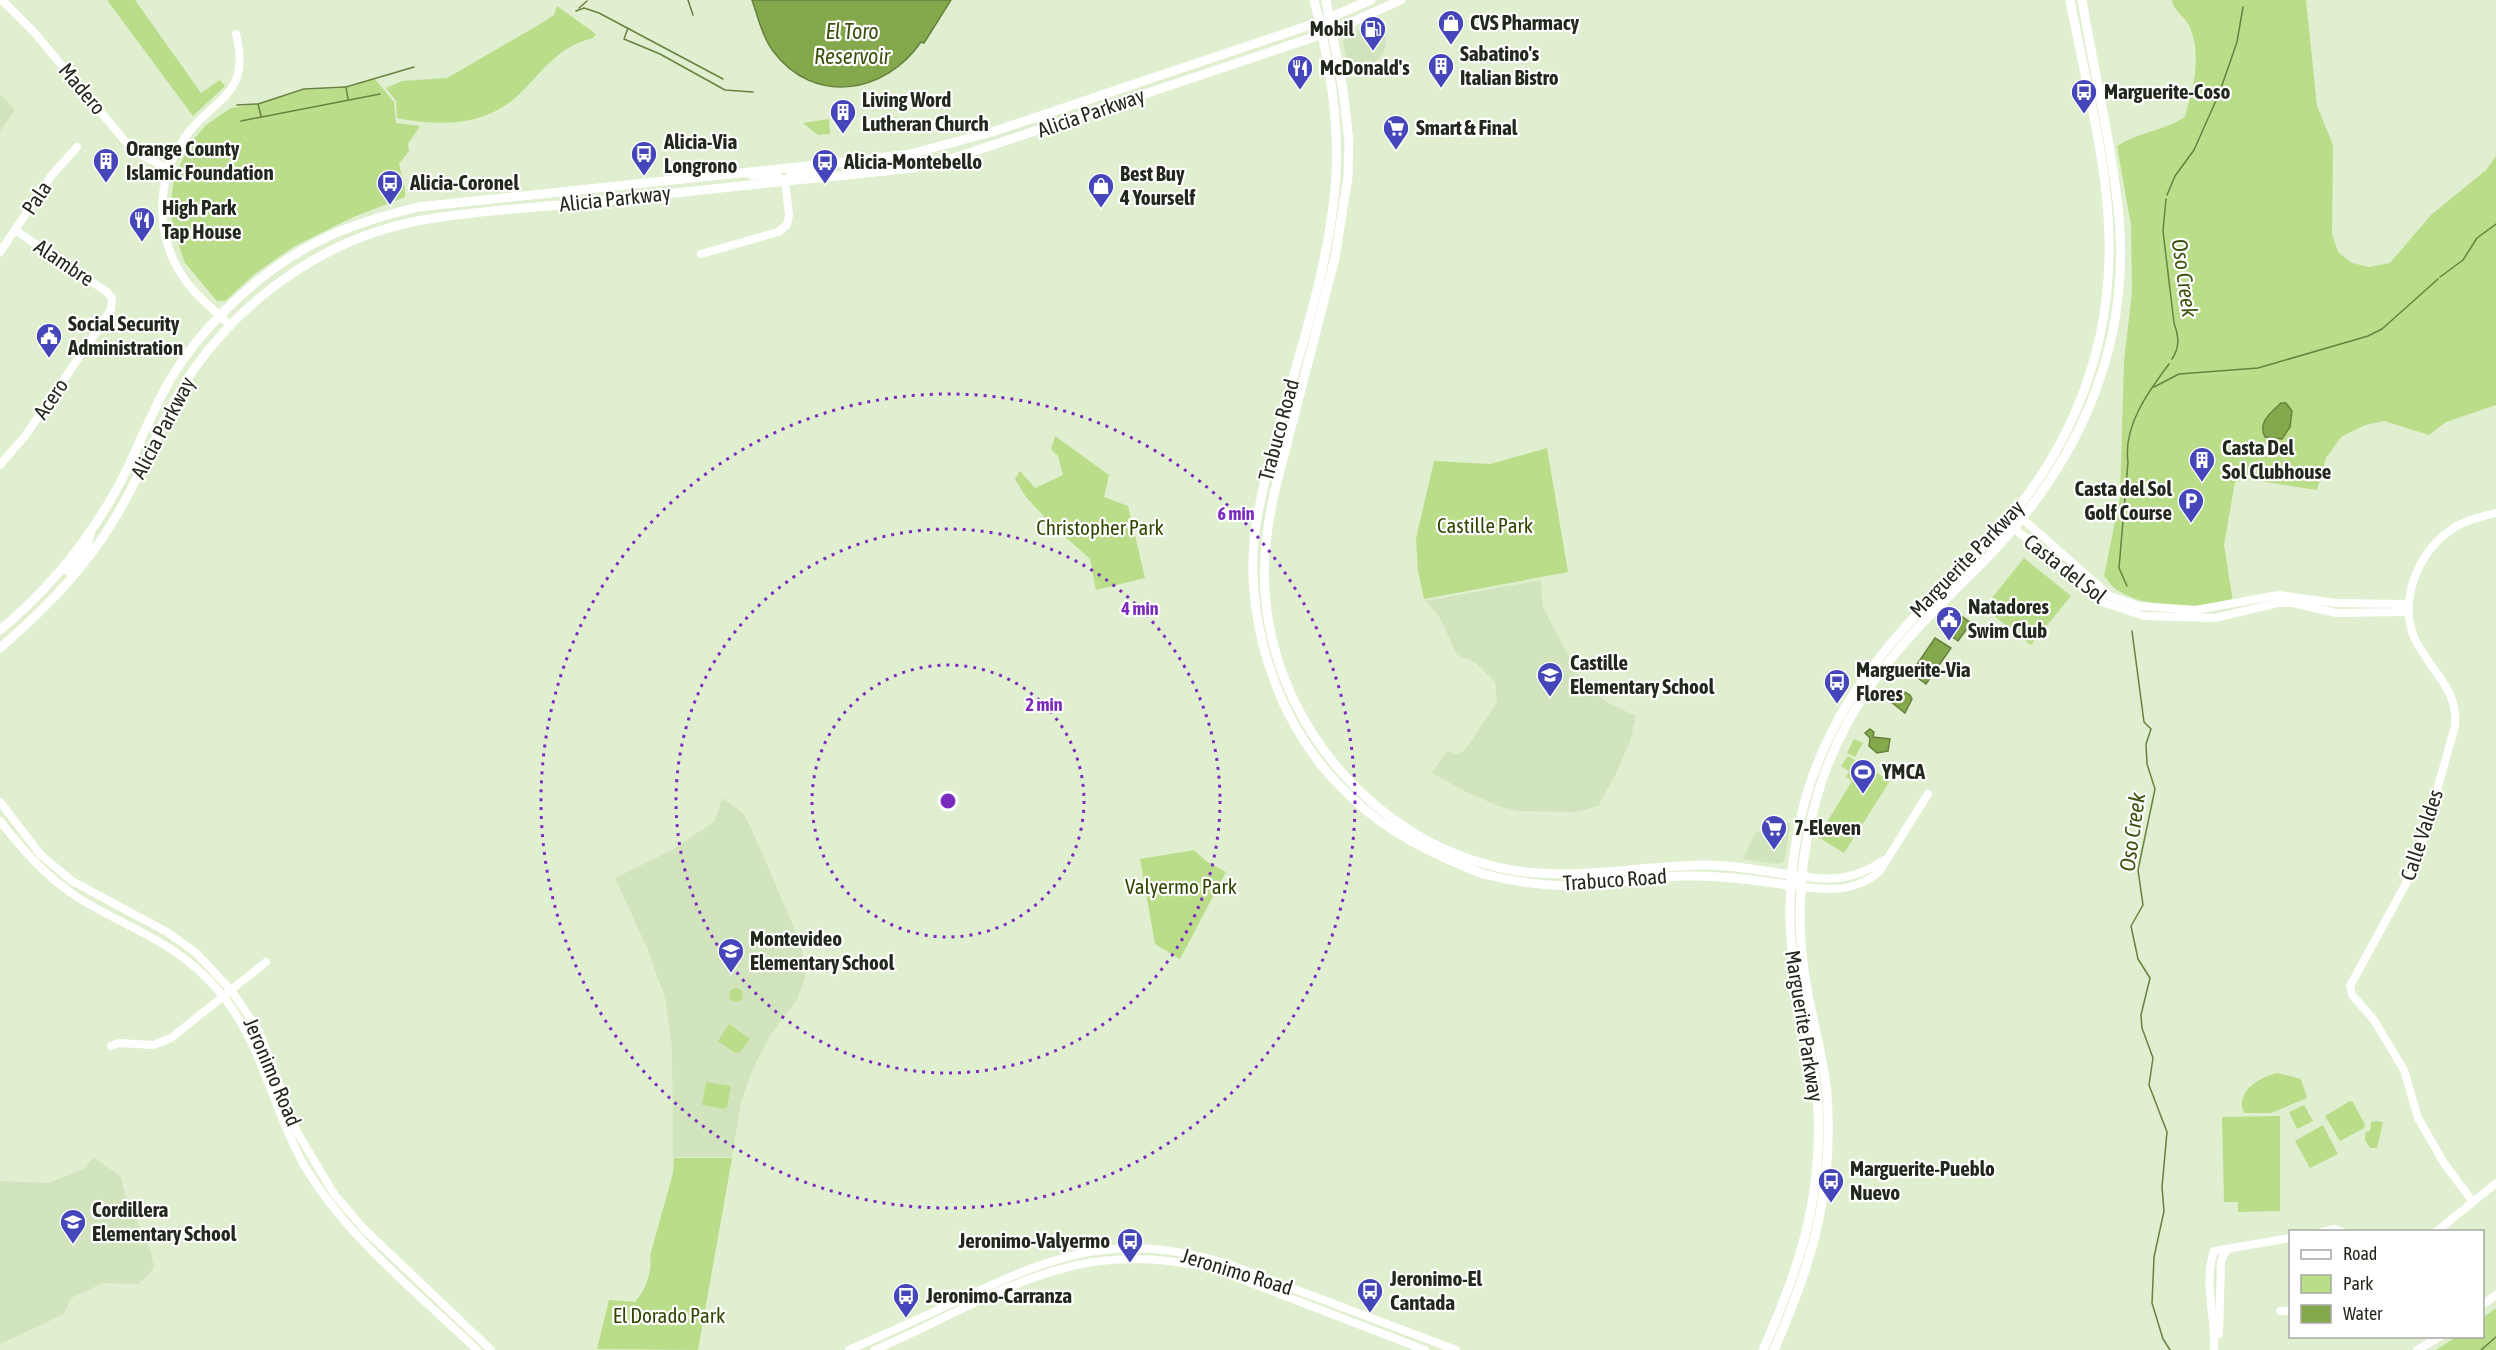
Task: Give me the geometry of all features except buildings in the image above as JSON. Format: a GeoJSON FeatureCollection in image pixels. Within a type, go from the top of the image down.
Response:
{"type":"FeatureCollection","features":[{"type":"Feature","properties":{"kind":"main road","name":"Trabuco Road"},"geometry":{"type":"LineString","coordinates":[[1314,0],[1322,34],[1337,135],[1335,189],[1323,262],[1257,514],[1254,548],[1259,627],[1278,691],[1289,717],[1333,780],[1386,828],[1411,843],[1480,873],[1516,881],[1569,886],[1725,866],[1797,881]]}},
{"type":"Feature","properties":{"kind":"main road","name":"Trabuco Road"},"geometry":{"type":"LineString","coordinates":[[1326,0],[1349,141],[1348,177],[1335,258],[1266,532],[1264,572],[1267,611],[1273,644],[1286,681],[1304,720],[1349,781],[1393,821],[1416,834],[1471,859],[1511,870],[1551,875],[1681,871]]}},
{"type":"Feature","properties":{"kind":"main road","name":"Alicia Parkway"},"geometry":{"type":"LineString","coordinates":[[0,630],[27,607],[55,578],[92,526],[113,495],[171,380],[201,336],[285,261],[315,243],[380,216],[418,207],[910,154],[1033,118],[1319,22],[1371,0]]}},
{"type":"Feature","properties":{"kind":"main road","name":"Alicia Parkway"},"geometry":{"type":"LineString","coordinates":[[0,648],[39,615],[65,586],[111,525],[183,387],[230,325],[293,272],[322,255],[384,229],[420,220],[912,168],[990,148],[1332,31],[1401,0]]}},
{"type":"Feature","properties":{"kind":"main road","name":"Marguerite Parkway"},"geometry":{"type":"LineString","coordinates":[[2019,516],[2078,409],[2092,367],[2106,308],[2109,278],[2108,214],[2070,0]]}},
{"type":"Feature","properties":{"kind":"main road","name":"Marguerite Parkway"},"geometry":{"type":"LineString","coordinates":[[1774,1350],[1809,1264],[1820,1222],[1828,1161],[1822,1098],[1791,951],[1797,881],[1822,777],[1833,750],[1867,688],[1918,626],[2019,516],[2066,457],[2090,405],[2109,347],[2119,289],[2119,220],[2116,190],[2082,0]]}},
{"type":"Feature","properties":{"kind":"main road"},"geometry":{"type":"LineString","coordinates":[[1033,118],[1038,131]]}},
{"type":"Feature","properties":{"kind":"main road"},"geometry":{"type":"LineString","coordinates":[[741,172],[775,176],[785,181],[794,173],[833,168],[847,161]]}},
{"type":"Feature","properties":{"kind":"main road"},"geometry":{"type":"LineString","coordinates":[[418,207],[420,220]]}},
{"type":"Feature","properties":{"kind":"main road"},"geometry":{"type":"LineString","coordinates":[[27,607],[65,586],[68,570],[86,548],[92,526]]}},
{"type":"Feature","properties":{"kind":"main road","name":"Jeronimo Road"},"geometry":{"type":"LineString","coordinates":[[0,802],[41,855],[72,881],[167,932],[195,952],[231,990],[259,1031],[297,1132],[334,1194],[364,1228],[491,1350]]}},
{"type":"Feature","properties":{"kind":"main road","name":"Jeronimo Road"},"geometry":{"type":"LineString","coordinates":[[0,821],[33,862],[76,896],[167,944],[192,963],[223,996],[253,1042],[293,1143],[330,1204],[357,1235],[477,1350]]}},
{"type":"Feature","properties":{"kind":"main road","name":"Marguerite Parkway"},"geometry":{"type":"LineString","coordinates":[[1762,1350],[1792,1280],[1811,1219],[1822,1098]]}},
{"type":"Feature","properties":{"kind":"main road","name":"Jeronimo Road"},"geometry":{"type":"LineString","coordinates":[[849,1350],[1030,1267],[1088,1251],[1130,1248],[1200,1255],[1456,1350]]}},
{"type":"Feature","properties":{"kind":"main road","name":"Jeronimo Road"},"geometry":{"type":"LineString","coordinates":[[875,1350],[1038,1274],[1089,1262],[1135,1257],[1188,1263],[1220,1271],[1425,1350]]}},
{"type":"Feature","properties":{"kind":"main road"},"geometry":{"type":"LineString","coordinates":[[2417,1350],[2438,1338]]}},
{"type":"Feature","properties":{"kind":"street","name":"Madero"},"geometry":{"type":"LineString","coordinates":[[2,0],[33,31],[125,141],[143,156],[169,168]]}},
{"type":"Feature","properties":{"kind":"street"},"geometry":{"type":"LineString","coordinates":[[230,325],[192,288],[172,255],[165,234],[162,197],[169,168],[185,137],[223,102],[234,84],[239,56],[236,34]]}},
{"type":"Feature","properties":{"kind":"street","name":"Pala"},"geometry":{"type":"LineString","coordinates":[[0,252],[52,175],[77,147]]}},
{"type":"Feature","properties":{"kind":"street"},"geometry":{"type":"LineString","coordinates":[[701,254],[778,232],[787,225],[789,215],[785,181]]}},
{"type":"Feature","properties":{"kind":"street","name":"Alambre"},"geometry":{"type":"LineString","coordinates":[[15,230],[107,292],[112,298]]}},
{"type":"Feature","properties":{"kind":"street","name":"Acero"},"geometry":{"type":"LineString","coordinates":[[0,465],[25,436],[102,324],[111,309],[112,298]]}},
{"type":"Feature","properties":{"kind":"street"},"geometry":{"type":"LineString","coordinates":[[2409,608],[2418,571],[2440,538],[2459,524],[2496,513]]}},
{"type":"Feature","properties":{"kind":"street","name":"Casta del Sol"},"geometry":{"type":"LineString","coordinates":[[2019,516],[2110,596],[2139,606],[2196,610],[2278,595],[2409,608]]}},
{"type":"Feature","properties":{"kind":"street","name":"Casta del Sol"},"geometry":{"type":"LineString","coordinates":[[2010,526],[2105,603],[2144,616],[2199,619],[2244,611],[2266,604],[2292,603],[2336,613],[2361,614],[2409,608]]}},
{"type":"Feature","properties":{"kind":"street"},"geometry":{"type":"LineString","coordinates":[[2241,601],[2244,611]]}},
{"type":"Feature","properties":{"kind":"street"},"geometry":{"type":"LineString","coordinates":[[2361,604],[2361,614]]}},
{"type":"Feature","properties":{"kind":"street","name":"Calle Valdes"},"geometry":{"type":"LineString","coordinates":[[2409,608],[2415,638],[2451,693],[2455,726],[2416,865],[2352,982],[2350,991],[2390,1044],[2407,1077],[2418,1119],[2444,1163],[2473,1202]]}},
{"type":"Feature","properties":{"kind":"street"},"geometry":{"type":"LineString","coordinates":[[1797,881],[1830,890],[1855,887],[1880,872],[1928,794]]}},
{"type":"Feature","properties":{"kind":"street"},"geometry":{"type":"LineString","coordinates":[[111,1046],[119,1043],[153,1045],[171,1038],[266,962]]}},
{"type":"Feature","properties":{"kind":"street"},"geometry":{"type":"LineString","coordinates":[[2438,1230],[2496,1183]]}},
{"type":"Feature","properties":{"kind":"street"},"geometry":{"type":"LineString","coordinates":[[2214,1350],[2211,1281],[2214,1251],[2289,1238]]}},
{"type":"Feature","properties":{"kind":"street"},"geometry":{"type":"LineString","coordinates":[[2218,1350],[2221,1260],[2226,1249]]}},
{"type":"Feature","properties":{"kind":"street"},"geometry":{"type":"LineString","coordinates":[[2211,1281],[2221,1281]]}},
{"type":"Feature","properties":{"kind":"street"},"geometry":{"type":"LineString","coordinates":[[2280,1311],[2289,1311]]}},
{"type":"Feature","properties":{"kind":"shaded area"},"geometry":{"type":"Polygon","coordinates":[[[1382,20],[1386,36],[1385,49],[1379,59],[1363,71],[1349,74],[1343,41],[1345,36],[1382,20]]]}},
{"type":"Feature","properties":{"kind":"shaded area"},"geometry":{"type":"Polygon","coordinates":[[[0,94],[15,110],[0,131],[0,94]]]}},
{"type":"Feature","properties":{"kind":"shaded area","name":"Castille Elementary School"},"geometry":{"type":"Polygon","coordinates":[[[1541,580],[1543,608],[1584,684],[1608,703],[1636,716],[1630,741],[1617,772],[1598,806],[1575,812],[1519,811],[1498,806],[1432,773],[1447,751],[1457,754],[1465,750],[1497,702],[1495,682],[1475,662],[1457,655],[1439,616],[1425,601],[1541,580]]]}},
{"type":"Feature","properties":{"kind":"shaded area","name":"Montevideo Elementary School"},"geometry":{"type":"Polygon","coordinates":[[[722,798],[743,813],[752,830],[800,942],[805,964],[805,978],[797,1000],[771,1034],[754,1066],[741,1102],[732,1157],[673,1157],[672,1047],[665,998],[648,950],[615,878],[670,851],[715,821],[722,798]]]}},
{"type":"Feature","properties":{"kind":"shaded area"},"geometry":{"type":"Polygon","coordinates":[[[1778,822],[1791,823],[1784,862],[1775,864],[1743,859],[1755,833],[1778,822]]]}},
{"type":"Feature","properties":{"kind":"shaded area","name":"Cordillera Elementary School"},"geometry":{"type":"Polygon","coordinates":[[[94,1157],[121,1177],[125,1195],[151,1252],[154,1268],[139,1284],[103,1283],[71,1298],[64,1314],[0,1344],[0,1181],[49,1183],[83,1169],[94,1157]]]}},
{"type":"Feature","properties":{"kind":"green space"},"geometry":{"type":"Polygon","coordinates":[[[107,0],[135,0],[201,93],[220,80],[225,86],[193,116],[107,0]]]}},
{"type":"Feature","properties":{"kind":"green space"},"geometry":{"type":"Polygon","coordinates":[[[2172,0],[2306,0],[2317,106],[2333,145],[2332,234],[2338,252],[2352,263],[2369,267],[2390,263],[2431,215],[2486,170],[2496,156],[2496,405],[2446,422],[2429,435],[2384,421],[2365,425],[2341,437],[2326,458],[2317,490],[2246,479],[2235,482],[2224,545],[2233,602],[2190,606],[2142,601],[2117,590],[2104,576],[2120,498],[2124,361],[2132,292],[2131,225],[2117,146],[2185,117],[2195,72],[2194,38],[2186,20],[2172,0]]]}},
{"type":"Feature","properties":{"kind":"green space"},"geometry":{"type":"Polygon","coordinates":[[[557,6],[596,34],[593,38],[569,48],[550,62],[525,89],[502,108],[459,122],[412,121],[397,118],[396,101],[386,88],[402,81],[447,78],[554,15],[557,6]]]}},
{"type":"Feature","properties":{"kind":"green space"},"geometry":{"type":"Polygon","coordinates":[[[375,79],[394,102],[396,123],[420,126],[408,144],[409,151],[399,164],[405,197],[351,218],[293,247],[256,273],[225,301],[217,301],[185,263],[172,227],[171,200],[174,179],[189,145],[206,125],[231,108],[258,104],[305,90],[346,88],[375,79]]]}},
{"type":"Feature","properties":{"kind":"green space"},"geometry":{"type":"Polygon","coordinates":[[[829,119],[830,134],[818,135],[803,123],[829,119]]]}},
{"type":"Feature","properties":{"kind":"green space","name":"Christopher Park"},"geometry":{"type":"Polygon","coordinates":[[[1055,436],[1109,475],[1104,497],[1128,506],[1145,578],[1096,590],[1090,559],[1050,523],[1026,497],[1015,479],[1020,471],[1035,488],[1063,475],[1058,456],[1051,449],[1055,436]]]}},
{"type":"Feature","properties":{"kind":"green space","name":"Castille Park"},"geometry":{"type":"Polygon","coordinates":[[[1547,448],[1568,572],[1424,599],[1418,571],[1416,539],[1434,461],[1490,464],[1547,448]]]}},
{"type":"Feature","properties":{"kind":"green space"},"geometry":{"type":"Polygon","coordinates":[[[2024,558],[2071,596],[2031,645],[1984,608],[2024,558]]]}},
{"type":"Feature","properties":{"kind":"green space"},"geometry":{"type":"Polygon","coordinates":[[[1854,739],[1863,743],[1855,757],[1847,753],[1854,739]]]}},
{"type":"Feature","properties":{"kind":"green space"},"geometry":{"type":"Polygon","coordinates":[[[1848,756],[1867,768],[1859,782],[1853,781],[1862,785],[1872,770],[1890,781],[1844,853],[1818,837],[1852,781],[1846,777],[1849,771],[1841,766],[1848,756]]]}},
{"type":"Feature","properties":{"kind":"green space","name":"Valyermo Park"},"geometry":{"type":"Polygon","coordinates":[[[1194,850],[1206,861],[1226,872],[1180,959],[1155,944],[1140,859],[1194,850]]]}},
{"type":"Feature","properties":{"kind":"green space"},"geometry":{"type":"Polygon","coordinates":[[[736,988],[741,990],[743,995],[741,1000],[736,1002],[731,1000],[729,995],[731,990],[736,988]]]}},
{"type":"Feature","properties":{"kind":"green space"},"geometry":{"type":"Polygon","coordinates":[[[729,1024],[750,1039],[740,1052],[735,1053],[718,1041],[729,1024]]]}},
{"type":"Feature","properties":{"kind":"green space"},"geometry":{"type":"Polygon","coordinates":[[[2278,1073],[2301,1079],[2307,1098],[2271,1113],[2244,1113],[2243,1098],[2251,1086],[2257,1081],[2278,1073]]]}},
{"type":"Feature","properties":{"kind":"green space"},"geometry":{"type":"Polygon","coordinates":[[[706,1082],[731,1086],[727,1107],[724,1109],[702,1105],[706,1082]]]}},
{"type":"Feature","properties":{"kind":"green space"},"geometry":{"type":"Polygon","coordinates":[[[2350,1101],[2353,1102],[2365,1125],[2364,1128],[2340,1141],[2325,1116],[2350,1101]]]}},
{"type":"Feature","properties":{"kind":"green space"},"geometry":{"type":"Polygon","coordinates":[[[2304,1105],[2313,1121],[2297,1129],[2289,1112],[2304,1105]]]}},
{"type":"Feature","properties":{"kind":"green space"},"geometry":{"type":"Polygon","coordinates":[[[2280,1116],[2280,1211],[2238,1212],[2238,1202],[2224,1202],[2222,1117],[2280,1116]]]}},
{"type":"Feature","properties":{"kind":"green space"},"geometry":{"type":"Polygon","coordinates":[[[2371,1122],[2383,1122],[2377,1148],[2370,1148],[2365,1140],[2366,1132],[2370,1131],[2371,1122]]]}},
{"type":"Feature","properties":{"kind":"green space"},"geometry":{"type":"Polygon","coordinates":[[[2323,1125],[2338,1154],[2310,1168],[2295,1141],[2323,1125]]]}},
{"type":"Feature","properties":{"kind":"green space","name":"El Dorado Park"},"geometry":{"type":"Polygon","coordinates":[[[674,1158],[732,1158],[698,1350],[597,1349],[609,1300],[635,1302],[645,1287],[651,1262],[650,1256],[673,1173],[674,1158]]]}},
{"type":"Feature","properties":{"kind":"green space"},"geometry":{"type":"Polygon","coordinates":[[[2496,1308],[2496,1350],[2436,1350],[2454,1338],[2484,1338],[2484,1317],[2496,1308]]]}},
{"type":"Feature","properties":{"kind":"water","name":"El Toro Reservoir"},"geometry":{"type":"Polygon","coordinates":[[[752,0],[951,0],[924,43],[921,42],[906,60],[888,73],[869,82],[849,87],[828,86],[808,80],[790,69],[769,45],[752,0]]]}},
{"type":"Feature","properties":{"kind":"water"},"geometry":{"type":"Polygon","coordinates":[[[2281,403],[2286,403],[2292,411],[2290,427],[2282,439],[2265,437],[2264,422],[2281,403]]]}},
{"type":"Feature","properties":{"kind":"water"},"geometry":{"type":"Polygon","coordinates":[[[1956,612],[1971,623],[1958,641],[1943,630],[1956,612]]]}},
{"type":"Feature","properties":{"kind":"water"},"geometry":{"type":"Polygon","coordinates":[[[1935,638],[1951,648],[1926,684],[1911,673],[1935,638]]]}},
{"type":"Feature","properties":{"kind":"water"},"geometry":{"type":"Polygon","coordinates":[[[1901,690],[1910,695],[1912,699],[1905,713],[1890,701],[1896,691],[1901,690]]]}},
{"type":"Feature","properties":{"kind":"water"},"geometry":{"type":"Polygon","coordinates":[[[1870,729],[1874,732],[1873,737],[1890,739],[1888,751],[1877,753],[1869,746],[1870,738],[1865,733],[1870,729]]]}},
{"type":"Feature","properties":{"kind":"waterway"},"geometry":{"type":"LineString","coordinates":[[688,0],[693,15]]}},
{"type":"Feature","properties":{"kind":"waterway"},"geometry":{"type":"LineString","coordinates":[[579,8],[587,1]]}},
{"type":"Feature","properties":{"kind":"waterway","name":"Oso Creek"},"geometry":{"type":"LineString","coordinates":[[2220,91],[2237,42],[2243,7]]}},
{"type":"Feature","properties":{"kind":"waterway"},"geometry":{"type":"LineString","coordinates":[[576,11],[584,8],[599,13],[723,79]]}},
{"type":"Feature","properties":{"kind":"waterway"},"geometry":{"type":"LineString","coordinates":[[628,28],[624,39],[660,54],[725,90],[753,92]]}},
{"type":"Feature","properties":{"kind":"waterway"},"geometry":{"type":"LineString","coordinates":[[348,99],[346,87],[414,67]]}},
{"type":"Feature","properties":{"kind":"waterway"},"geometry":{"type":"LineString","coordinates":[[261,116],[258,104],[304,89],[346,87]]}},
{"type":"Feature","properties":{"kind":"waterway"},"geometry":{"type":"LineString","coordinates":[[241,121],[380,94]]}},
{"type":"Feature","properties":{"kind":"waterway","name":"Oso Creek"},"geometry":{"type":"LineString","coordinates":[[2167,195],[2175,176],[2194,150],[2218,96]]}},
{"type":"Feature","properties":{"kind":"waterway"},"geometry":{"type":"LineString","coordinates":[[237,105],[257,104]]}},
{"type":"Feature","properties":{"kind":"waterway","name":"Oso Creek"},"geometry":{"type":"LineString","coordinates":[[2166,199],[2163,231],[2178,342],[2172,359]]}},
{"type":"Feature","properties":{"kind":"waterway"},"geometry":{"type":"LineString","coordinates":[[2440,277],[2463,260],[2477,238],[2496,224]]}},
{"type":"Feature","properties":{"kind":"waterway"},"geometry":{"type":"LineString","coordinates":[[2154,387],[2179,374],[2258,368],[2368,336],[2382,329],[2438,279]]}},
{"type":"Feature","properties":{"kind":"waterway","name":"Oso Creek"},"geometry":{"type":"LineString","coordinates":[[2127,586],[2119,568],[2129,435],[2145,398],[2169,364]]}},
{"type":"Feature","properties":{"kind":"waterway","name":"Oso Creek"},"geometry":{"type":"LineString","coordinates":[[2132,631],[2144,722],[2151,729],[2146,744],[2147,764],[2155,789],[2138,870],[2143,905],[2131,926],[2138,959],[2150,978],[2141,1015],[2142,1028],[2153,1058],[2149,1085],[2167,1132],[2162,1187],[2164,1211],[2154,1257],[2152,1303],[2163,1339],[2170,1350]]}},
{"type":"Feature","properties":{"kind":"waterway"},"geometry":{"type":"LineString","coordinates":[[2481,1350],[2496,1337]]}},
{"type":"Feature","properties":{"kind":"place","name":"CVS Pharmacy"},"geometry":{"type":"Point","coordinates":[1451,46]}},
{"type":"Feature","properties":{"kind":"place","name":"Mobil"},"geometry":{"type":"Point","coordinates":[1373,52]}},
{"type":"Feature","properties":{"kind":"place","name":"Sabatino's Italian Bistro"},"geometry":{"type":"Point","coordinates":[1441,89]}},
{"type":"Feature","properties":{"kind":"place","name":"McDonald's"},"geometry":{"type":"Point","coordinates":[1300,91]}},
{"type":"Feature","properties":{"kind":"place","name":"Marguerite-Coso"},"geometry":{"type":"Point","coordinates":[2084,115]}},
{"type":"Feature","properties":{"kind":"place","name":"Living Word Lutheran Church"},"geometry":{"type":"Point","coordinates":[843,135]}},
{"type":"Feature","properties":{"kind":"place","name":"Smart & Final"},"geometry":{"type":"Point","coordinates":[1396,151]}},
{"type":"Feature","properties":{"kind":"place","name":"Alicia-Via Longrono"},"geometry":{"type":"Point","coordinates":[644,177]}},
{"type":"Feature","properties":{"kind":"place","name":"Orange County Islamic Foundation"},"geometry":{"type":"Point","coordinates":[106,184]}},
{"type":"Feature","properties":{"kind":"place","name":"Alicia-Montebello"},"geometry":{"type":"Point","coordinates":[825,185]}},
{"type":"Feature","properties":{"kind":"place","name":"Alicia-Coronel"},"geometry":{"type":"Point","coordinates":[390,206]}},
{"type":"Feature","properties":{"kind":"place","name":"Best Buy 4 Yourself"},"geometry":{"type":"Point","coordinates":[1101,209]}},
{"type":"Feature","properties":{"kind":"place","name":"High Park Tap House"},"geometry":{"type":"Point","coordinates":[142,243]}},
{"type":"Feature","properties":{"kind":"place","name":"Social Security Administration"},"geometry":{"type":"Point","coordinates":[49,359]}},
{"type":"Feature","properties":{"kind":"place","name":"Casta Del Sol Clubhouse"},"geometry":{"type":"Point","coordinates":[2202,483]}},
{"type":"Feature","properties":{"kind":"place","name":"Casta del Sol Golf Course"},"geometry":{"type":"Point","coordinates":[2191,524]}},
{"type":"Feature","properties":{"kind":"place","name":"Natadores Swim Club"},"geometry":{"type":"Point","coordinates":[1949,642]}},
{"type":"Feature","properties":{"kind":"place","name":"Castille Elementary School"},"geometry":{"type":"Point","coordinates":[1550,698]}},
{"type":"Feature","properties":{"kind":"place","name":"Marguerite-Via Flores"},"geometry":{"type":"Point","coordinates":[1837,705]}},
{"type":"Feature","properties":{"kind":"place","name":"YMCA"},"geometry":{"type":"Point","coordinates":[1863,795]}},
{"type":"Feature","properties":{"kind":"place","name":"7-Eleven"},"geometry":{"type":"Point","coordinates":[1774,851]}},
{"type":"Feature","properties":{"kind":"place","name":"Montevideo Elementary School"},"geometry":{"type":"Point","coordinates":[731,974]}},
{"type":"Feature","properties":{"kind":"place","name":"Marguerite-Pueblo Nuevo"},"geometry":{"type":"Point","coordinates":[1831,1204]}},
{"type":"Feature","properties":{"kind":"place","name":"Cordillera Elementary School"},"geometry":{"type":"Point","coordinates":[73,1245]}},
{"type":"Feature","properties":{"kind":"place","name":"Jeronimo-Valyermo"},"geometry":{"type":"Point","coordinates":[1130,1264]}},
{"type":"Feature","properties":{"kind":"place","name":"Jeronimo-El Cantada"},"geometry":{"type":"Point","coordinates":[1370,1314]}},
{"type":"Feature","properties":{"kind":"place","name":"Jeronimo-Carranza"},"geometry":{"type":"Point","coordinates":[906,1319]}}]}
